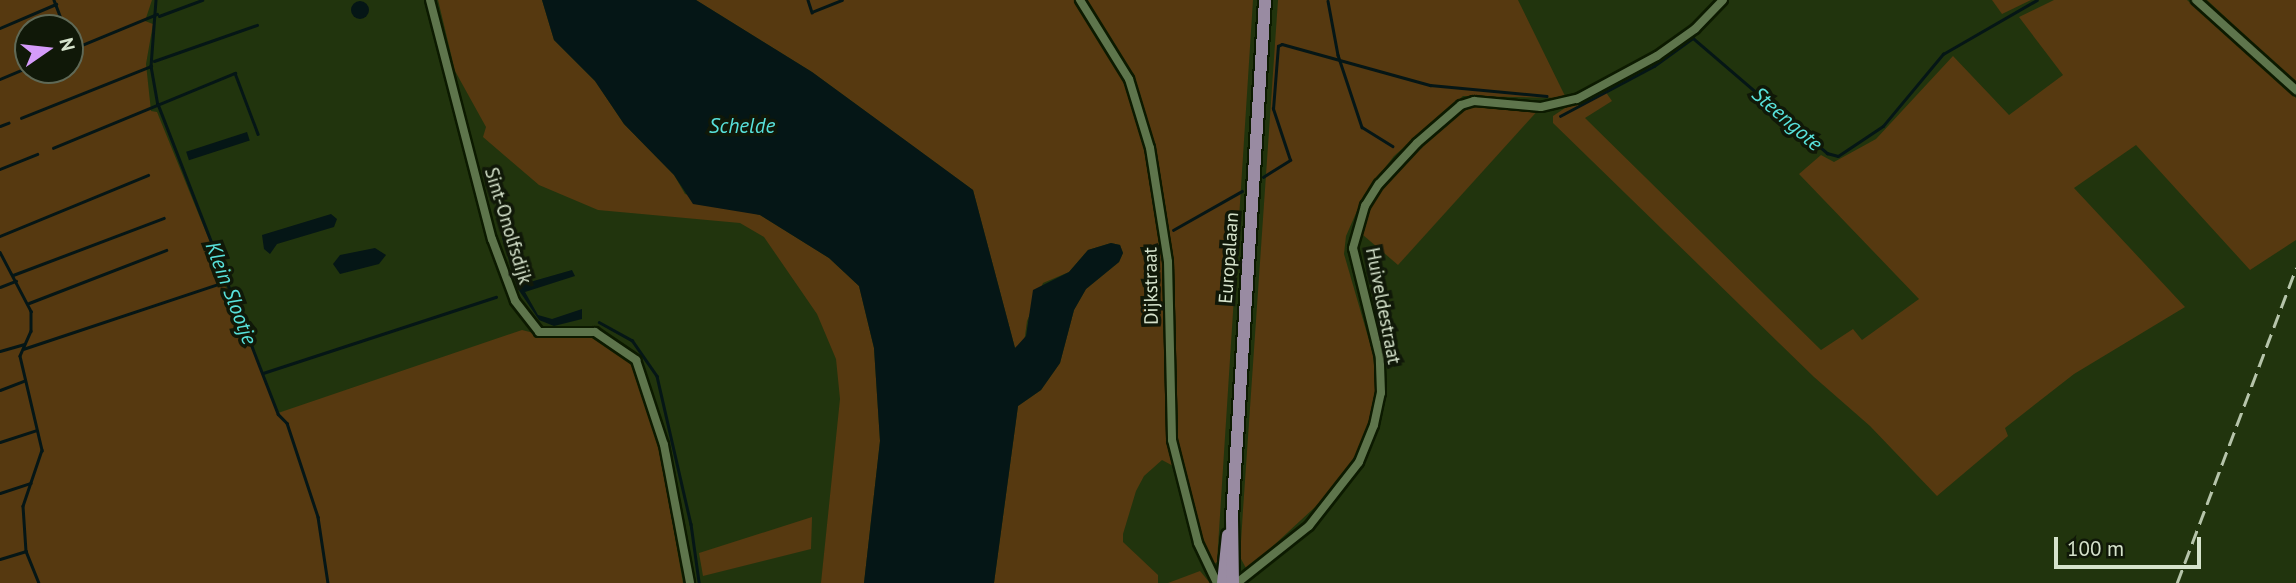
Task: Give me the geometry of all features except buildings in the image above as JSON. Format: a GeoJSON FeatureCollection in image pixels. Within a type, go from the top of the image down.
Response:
{"type":"FeatureCollection","features":[{"type":"Feature","properties":{"kind":"main road","name":"Europalaan"},"geometry":{"type":"LineString","coordinates":[[1232,518],[1265,0]]}},
{"type":"Feature","properties":{"kind":"main road"},"geometry":{"type":"LineString","coordinates":[[1223,583],[1232,518]]}},
{"type":"Feature","properties":{"kind":"main road"},"geometry":{"type":"LineString","coordinates":[[1232,518],[1235,583]]}},
{"type":"Feature","properties":{"kind":"street","name":"Sint-Onolfsdijk"},"geometry":{"type":"LineString","coordinates":[[430,0],[492,239],[515,301],[538,332],[595,332],[636,360],[664,446],[690,583]]}},
{"type":"Feature","properties":{"kind":"street","name":"Dijkstraat"},"geometry":{"type":"LineString","coordinates":[[1080,0],[1129,79],[1150,148],[1167,250],[1171,440],[1198,543],[1217,583]]}},
{"type":"Feature","properties":{"kind":"street","name":"Huiveldestraat"},"geometry":{"type":"LineString","coordinates":[[1235,583],[1309,526],[1359,462],[1374,425],[1381,393],[1380,358],[1353,248],[1360,217],[1379,184],[1417,142],[1461,106],[1474,101],[1541,107],[1577,99],[1657,56],[1695,30],[1723,0]]}},
{"type":"Feature","properties":{"kind":"street"},"geometry":{"type":"LineString","coordinates":[[2196,0],[2296,90]]}},
{"type":"Feature","properties":{"kind":"shaded area"},"geometry":{"type":"Polygon","coordinates":[[[0,0],[152,0],[145,21],[153,24],[146,64],[151,111],[157,112],[223,274],[217,281],[227,288],[278,413],[522,330],[550,337],[593,336],[631,361],[659,445],[683,583],[0,583],[0,0]]]}},
{"type":"Feature","properties":{"kind":"shaded area"},"geometry":{"type":"Polygon","coordinates":[[[438,0],[542,0],[554,40],[595,81],[624,124],[674,175],[685,194],[760,215],[829,258],[859,286],[874,348],[880,441],[864,583],[821,583],[840,399],[836,359],[817,314],[764,237],[740,223],[598,210],[539,185],[483,137],[486,127],[455,71],[438,0]]]}},
{"type":"Feature","properties":{"kind":"shaded area"},"geometry":{"type":"Polygon","coordinates":[[[696,0],[1253,0],[1217,562],[1213,565],[1204,557],[1177,468],[1162,460],[1144,476],[1136,491],[1123,534],[1123,542],[1158,575],[1158,583],[994,583],[1018,406],[1041,390],[1060,363],[1074,310],[1086,289],[1119,262],[1123,253],[1120,245],[1111,243],[1088,250],[1069,272],[1043,283],[1027,321],[1024,343],[1015,348],[973,190],[812,72],[696,0]]]}},
{"type":"Feature","properties":{"kind":"shaded area"},"geometry":{"type":"Polygon","coordinates":[[[1278,0],[1518,0],[1566,98],[1463,96],[1394,156],[1364,195],[1346,236],[1344,254],[1373,354],[1376,387],[1371,421],[1357,454],[1327,496],[1247,570],[1240,557],[1278,0]]]}},
{"type":"Feature","properties":{"kind":"shaded area"},"geometry":{"type":"Polygon","coordinates":[[[1992,0],[2031,0],[2002,14],[1992,0]]]}},
{"type":"Feature","properties":{"kind":"shaded area"},"geometry":{"type":"Polygon","coordinates":[[[2054,0],[2187,0],[2296,98],[2296,240],[2250,270],[2136,145],[2074,188],[2185,307],[2074,374],[2005,428],[2008,436],[1937,496],[1870,426],[1814,377],[1553,123],[1553,116],[1565,108],[1605,91],[1612,101],[1585,118],[1821,350],[1853,329],[1862,340],[1919,299],[1799,174],[1821,155],[1834,162],[1876,139],[1953,56],[2009,115],[2063,75],[2019,17],[2054,0]]]}},
{"type":"Feature","properties":{"kind":"shaded area"},"geometry":{"type":"Polygon","coordinates":[[[2207,0],[2296,0],[2296,83],[2207,0]]]}},
{"type":"Feature","properties":{"kind":"shaded area"},"geometry":{"type":"Polygon","coordinates":[[[1474,101],[1541,107],[1398,265],[1356,229],[1365,206],[1417,143],[1474,101]]]}},
{"type":"Feature","properties":{"kind":"shaded area"},"geometry":{"type":"Polygon","coordinates":[[[812,517],[811,549],[703,576],[699,553],[812,517]]]}},
{"type":"Feature","properties":{"kind":"shaded area"},"geometry":{"type":"Polygon","coordinates":[[[1200,571],[1210,583],[1168,583],[1200,571]]]}},
{"type":"Feature","properties":{"kind":"water","name":"Schelde"},"geometry":{"type":"Polygon","coordinates":[[[542,0],[696,0],[812,72],[973,190],[1015,348],[1026,336],[1033,290],[1069,272],[1088,250],[1111,243],[1120,245],[1123,253],[1119,262],[1086,289],[1074,310],[1060,363],[1041,390],[1018,406],[994,583],[864,583],[880,441],[874,348],[859,286],[829,258],[760,215],[693,204],[674,175],[624,124],[595,81],[554,40],[542,0]]]}},
{"type":"Feature","properties":{"kind":"water"},"geometry":{"type":"Polygon","coordinates":[[[356,1],[364,1],[369,10],[367,17],[356,19],[351,14],[351,6],[356,1]]]}},
{"type":"Feature","properties":{"kind":"water"},"geometry":{"type":"Polygon","coordinates":[[[247,132],[250,141],[189,160],[186,152],[247,132]]]}},
{"type":"Feature","properties":{"kind":"water"},"geometry":{"type":"Polygon","coordinates":[[[331,214],[337,219],[334,227],[277,244],[270,254],[264,249],[262,235],[331,214]]]}},
{"type":"Feature","properties":{"kind":"water"},"geometry":{"type":"Polygon","coordinates":[[[508,237],[523,284],[572,270],[575,276],[525,292],[538,315],[552,319],[582,309],[582,319],[554,326],[539,320],[518,289],[502,238],[508,237]]]}},
{"type":"Feature","properties":{"kind":"water"},"geometry":{"type":"Polygon","coordinates":[[[375,248],[386,255],[379,264],[340,274],[333,264],[340,255],[375,248]]]}},
{"type":"Feature","properties":{"kind":"waterway"},"geometry":{"type":"LineString","coordinates":[[54,0],[60,14]]}},
{"type":"Feature","properties":{"kind":"waterway","name":"Klein Slootje"},"geometry":{"type":"LineString","coordinates":[[156,0],[151,66],[158,104],[278,414],[287,423],[318,517],[328,583]]}},
{"type":"Feature","properties":{"kind":"waterway"},"geometry":{"type":"LineString","coordinates":[[159,16],[202,0]]}},
{"type":"Feature","properties":{"kind":"waterway"},"geometry":{"type":"LineString","coordinates":[[808,0],[812,12],[842,0]]}},
{"type":"Feature","properties":{"kind":"waterway","name":"Steengote"},"geometry":{"type":"LineString","coordinates":[[1560,116],[1654,66],[1693,38],[1827,153],[1838,156],[1883,126],[1943,54],[2037,0]]}},
{"type":"Feature","properties":{"kind":"waterway"},"geometry":{"type":"LineString","coordinates":[[1328,1],[1338,55],[1362,127],[1392,146]]}},
{"type":"Feature","properties":{"kind":"waterway"},"geometry":{"type":"LineString","coordinates":[[0,28],[56,4]]}},
{"type":"Feature","properties":{"kind":"waterway"},"geometry":{"type":"LineString","coordinates":[[84,44],[157,14]]}},
{"type":"Feature","properties":{"kind":"waterway"},"geometry":{"type":"LineString","coordinates":[[154,61],[257,25]]}},
{"type":"Feature","properties":{"kind":"waterway","name":"Steengote"},"geometry":{"type":"LineString","coordinates":[[1263,177],[1290,160],[1273,109],[1278,46],[1282,44],[1430,85],[1546,96]]}},
{"type":"Feature","properties":{"kind":"waterway"},"geometry":{"type":"LineString","coordinates":[[21,118],[151,66]]}},
{"type":"Feature","properties":{"kind":"waterway"},"geometry":{"type":"LineString","coordinates":[[0,79],[14,73]]}},
{"type":"Feature","properties":{"kind":"waterway"},"geometry":{"type":"LineString","coordinates":[[53,148],[235,73],[258,134]]}},
{"type":"Feature","properties":{"kind":"waterway"},"geometry":{"type":"LineString","coordinates":[[0,126],[8,123]]}},
{"type":"Feature","properties":{"kind":"waterway"},"geometry":{"type":"LineString","coordinates":[[0,169],[37,154]]}},
{"type":"Feature","properties":{"kind":"waterway"},"geometry":{"type":"LineString","coordinates":[[0,236],[148,175]]}},
{"type":"Feature","properties":{"kind":"waterway","name":"Steengote"},"geometry":{"type":"LineString","coordinates":[[1173,230],[1242,191]]}},
{"type":"Feature","properties":{"kind":"waterway"},"geometry":{"type":"LineString","coordinates":[[13,275],[164,218]]}},
{"type":"Feature","properties":{"kind":"waterway"},"geometry":{"type":"LineString","coordinates":[[29,303],[166,250]]}},
{"type":"Feature","properties":{"kind":"waterway"},"geometry":{"type":"LineString","coordinates":[[0,252],[31,311],[31,331],[20,356],[42,450],[23,506],[26,551],[39,583]]}},
{"type":"Feature","properties":{"kind":"waterway"},"geometry":{"type":"LineString","coordinates":[[0,287],[16,281]]}},
{"type":"Feature","properties":{"kind":"waterway"},"geometry":{"type":"LineString","coordinates":[[23,349],[228,281]]}},
{"type":"Feature","properties":{"kind":"waterway"},"geometry":{"type":"LineString","coordinates":[[263,373],[496,297]]}},
{"type":"Feature","properties":{"kind":"waterway"},"geometry":{"type":"LineString","coordinates":[[599,322],[632,340],[657,376],[691,524],[699,582]]}},
{"type":"Feature","properties":{"kind":"waterway"},"geometry":{"type":"LineString","coordinates":[[0,351],[24,344]]}},
{"type":"Feature","properties":{"kind":"waterway"},"geometry":{"type":"LineString","coordinates":[[0,390],[23,381]]}},
{"type":"Feature","properties":{"kind":"waterway"},"geometry":{"type":"LineString","coordinates":[[0,442],[36,430]]}},
{"type":"Feature","properties":{"kind":"waterway"},"geometry":{"type":"LineString","coordinates":[[0,493],[30,483]]}},
{"type":"Feature","properties":{"kind":"waterway"},"geometry":{"type":"LineString","coordinates":[[0,559],[26,551]]}},
{"type":"Feature","properties":{"kind":"railway"},"geometry":{"type":"LineString","coordinates":[[2177,583],[2296,268]]}}]}
